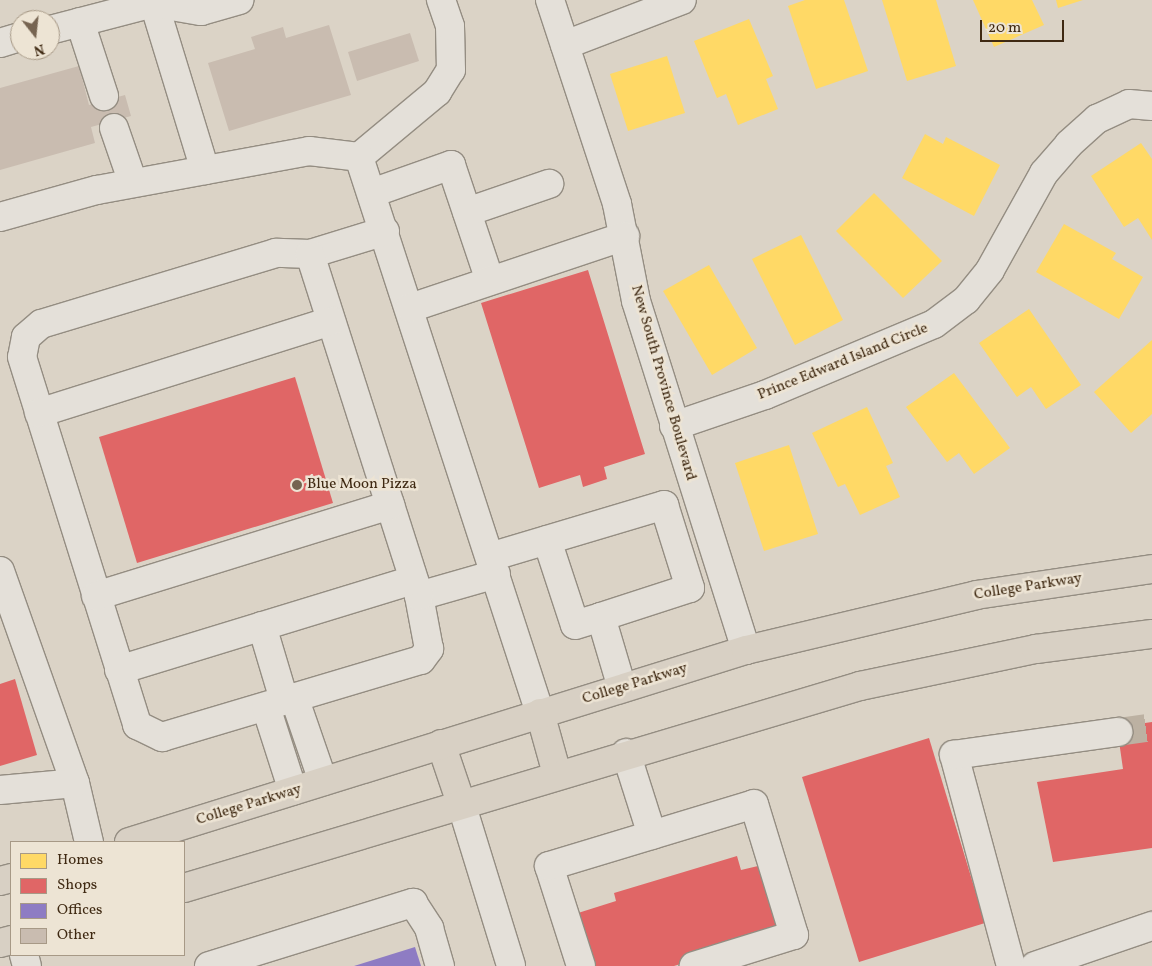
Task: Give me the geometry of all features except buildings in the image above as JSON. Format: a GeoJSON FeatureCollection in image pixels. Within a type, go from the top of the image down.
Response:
{"type":"FeatureCollection","features":[{"type":"Feature","properties":{"kind":"main road","name":"College Parkway"},"geometry":{"type":"LineString","coordinates":[[132,841],[746,650],[976,595],[1152,569]]}},
{"type":"Feature","properties":{"kind":"main road"},"geometry":{"type":"LineString","coordinates":[[185,888],[626,753],[937,668],[1152,634]]}},
{"type":"Feature","properties":{"kind":"main road"},"geometry":{"type":"LineString","coordinates":[[540,713],[557,774]]}},
{"type":"Feature","properties":{"kind":"main road"},"geometry":{"type":"LineString","coordinates":[[441,744],[461,803]]}},
{"type":"Feature","properties":{"kind":"street"},"geometry":{"type":"LineString","coordinates":[[60,27],[153,1],[201,12],[239,0]]}},
{"type":"Feature","properties":{"kind":"street"},"geometry":{"type":"LineString","coordinates":[[0,217],[133,183],[309,151],[359,157],[437,92],[451,70],[450,26],[441,0]]}},
{"type":"Feature","properties":{"kind":"street","name":"New South Province Boulevard"},"geometry":{"type":"LineString","coordinates":[[550,0],[625,236],[636,300],[674,426],[746,650]]}},
{"type":"Feature","properties":{"kind":"street"},"geometry":{"type":"LineString","coordinates":[[565,45],[682,0]]}},
{"type":"Feature","properties":{"kind":"street"},"geometry":{"type":"LineString","coordinates":[[153,1],[205,170]]}},
{"type":"Feature","properties":{"kind":"street"},"geometry":{"type":"LineString","coordinates":[[80,22],[104,96]]}},
{"type":"Feature","properties":{"kind":"street","name":"Prince Edward Island Circle"},"geometry":{"type":"LineString","coordinates":[[674,426],[774,391],[934,324],[966,300],[990,270],[1044,173],[1069,144],[1097,119],[1121,108],[1152,106]]}},
{"type":"Feature","properties":{"kind":"street"},"geometry":{"type":"LineString","coordinates":[[114,128],[133,183]]}},
{"type":"Feature","properties":{"kind":"street"},"geometry":{"type":"LineString","coordinates":[[359,157],[385,231],[540,713]]}},
{"type":"Feature","properties":{"kind":"street"},"geometry":{"type":"LineString","coordinates":[[372,193],[451,165],[490,281]]}},
{"type":"Feature","properties":{"kind":"street"},"geometry":{"type":"LineString","coordinates":[[467,212],[548,184]]}},
{"type":"Feature","properties":{"kind":"street"},"geometry":{"type":"LineString","coordinates":[[310,254],[416,588],[429,649],[421,660],[162,737],[136,725],[22,357],[26,337],[40,324],[276,253],[310,254],[385,231]]}},
{"type":"Feature","properties":{"kind":"street"},"geometry":{"type":"LineString","coordinates":[[410,308],[625,236]]}},
{"type":"Feature","properties":{"kind":"street"},"geometry":{"type":"LineString","coordinates":[[39,413],[331,321]]}},
{"type":"Feature","properties":{"kind":"street"},"geometry":{"type":"LineString","coordinates":[[96,596],[390,505]]}},
{"type":"Feature","properties":{"kind":"street"},"geometry":{"type":"LineString","coordinates":[[119,670],[262,626],[416,588],[493,565],[547,540],[664,505],[690,588],[575,625],[547,540]]}},
{"type":"Feature","properties":{"kind":"street"},"geometry":{"type":"LineString","coordinates":[[0,571],[7,614],[76,783],[89,841]]}},
{"type":"Feature","properties":{"kind":"street"},"geometry":{"type":"LineString","coordinates":[[601,617],[622,688]]}},
{"type":"Feature","properties":{"kind":"street"},"geometry":{"type":"LineString","coordinates":[[262,626],[281,701],[293,791]]}},
{"type":"Feature","properties":{"kind":"street"},"geometry":{"type":"LineString","coordinates":[[281,701],[323,781]]}},
{"type":"Feature","properties":{"kind":"street"},"geometry":{"type":"LineString","coordinates":[[1011,966],[954,755],[1118,732]]}},
{"type":"Feature","properties":{"kind":"street"},"geometry":{"type":"LineString","coordinates":[[626,753],[652,835]]}},
{"type":"Feature","properties":{"kind":"street"},"geometry":{"type":"LineString","coordinates":[[0,790],[76,783]]}},
{"type":"Feature","properties":{"kind":"street"},"geometry":{"type":"LineString","coordinates":[[461,803],[511,966]]}},
{"type":"Feature","properties":{"kind":"street"},"geometry":{"type":"LineString","coordinates":[[581,966],[549,866],[754,804],[794,935],[694,966]]}},
{"type":"Feature","properties":{"kind":"street"},"geometry":{"type":"LineString","coordinates":[[209,966],[413,903],[429,928],[440,966]]}},
{"type":"Feature","properties":{"kind":"street"},"geometry":{"type":"LineString","coordinates":[[1034,966],[1152,926]]}},
{"type":"Feature","properties":{"kind":"tunnel"},"geometry":{"type":"LineString","coordinates":[[1118,732],[1152,727]]}},
{"type":"Feature","properties":{"kind":"place","name":"Blue Moon Pizza"},"geometry":{"type":"Point","coordinates":[297,485]}}]}
